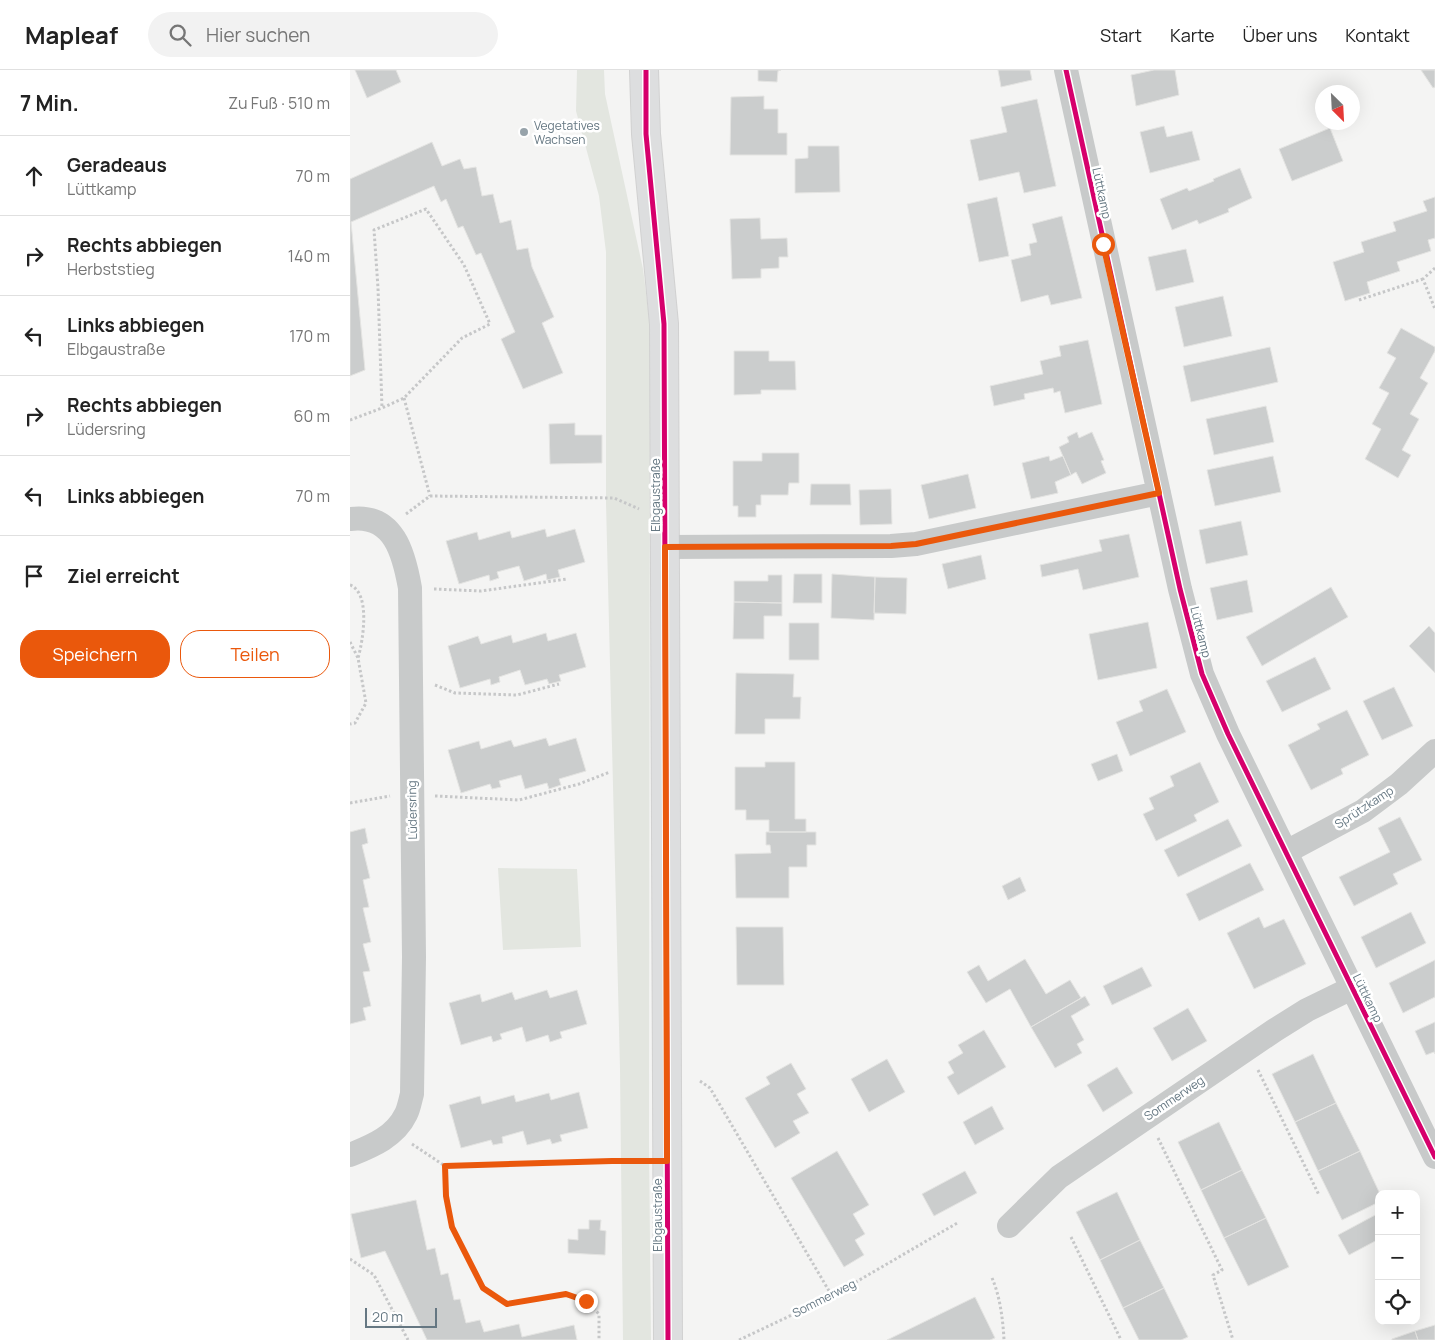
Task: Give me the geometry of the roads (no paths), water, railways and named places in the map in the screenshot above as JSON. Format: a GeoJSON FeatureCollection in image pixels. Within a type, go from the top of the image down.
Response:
{"type":"FeatureCollection","features":[{"type":"Feature","properties":{"kind":"main road","name":"Elbgaustraße"},"geometry":{"type":"LineString","coordinates":[[645,71],[646,134],[664,324],[668,1340]]}},
{"type":"Feature","properties":{"kind":"street","name":"Lüttkamp"},"geometry":{"type":"LineString","coordinates":[[1066,70],[1159,493],[1191,635],[1202,674],[1228,734],[1435,1157]]}},
{"type":"Feature","properties":{"kind":"street"},"geometry":{"type":"LineString","coordinates":[[665,547],[891,546],[916,544],[1159,493]]}},
{"type":"Feature","properties":{"kind":"street","name":"Lüdersring"},"geometry":{"type":"LineString","coordinates":[[350,519],[358,518],[376,522],[387,530],[397,542],[405,562],[410,588],[414,957],[412,1094],[406,1114],[394,1131],[376,1145],[350,1155]]}},
{"type":"Feature","properties":{"kind":"street","name":"Sprützkamp"},"geometry":{"type":"LineString","coordinates":[[1286,852],[1363,811],[1399,784],[1435,751]]}},
{"type":"Feature","properties":{"kind":"street","name":"Sommerweg"},"geometry":{"type":"LineString","coordinates":[[1009,1226],[1059,1177],[1082,1160],[1275,1030],[1307,1010],[1352,988]]}},
{"type":"Feature","properties":{"kind":"place","name":"Vegetatives Wachsen"},"geometry":{"type":"Point","coordinates":[524,132]}}]}
